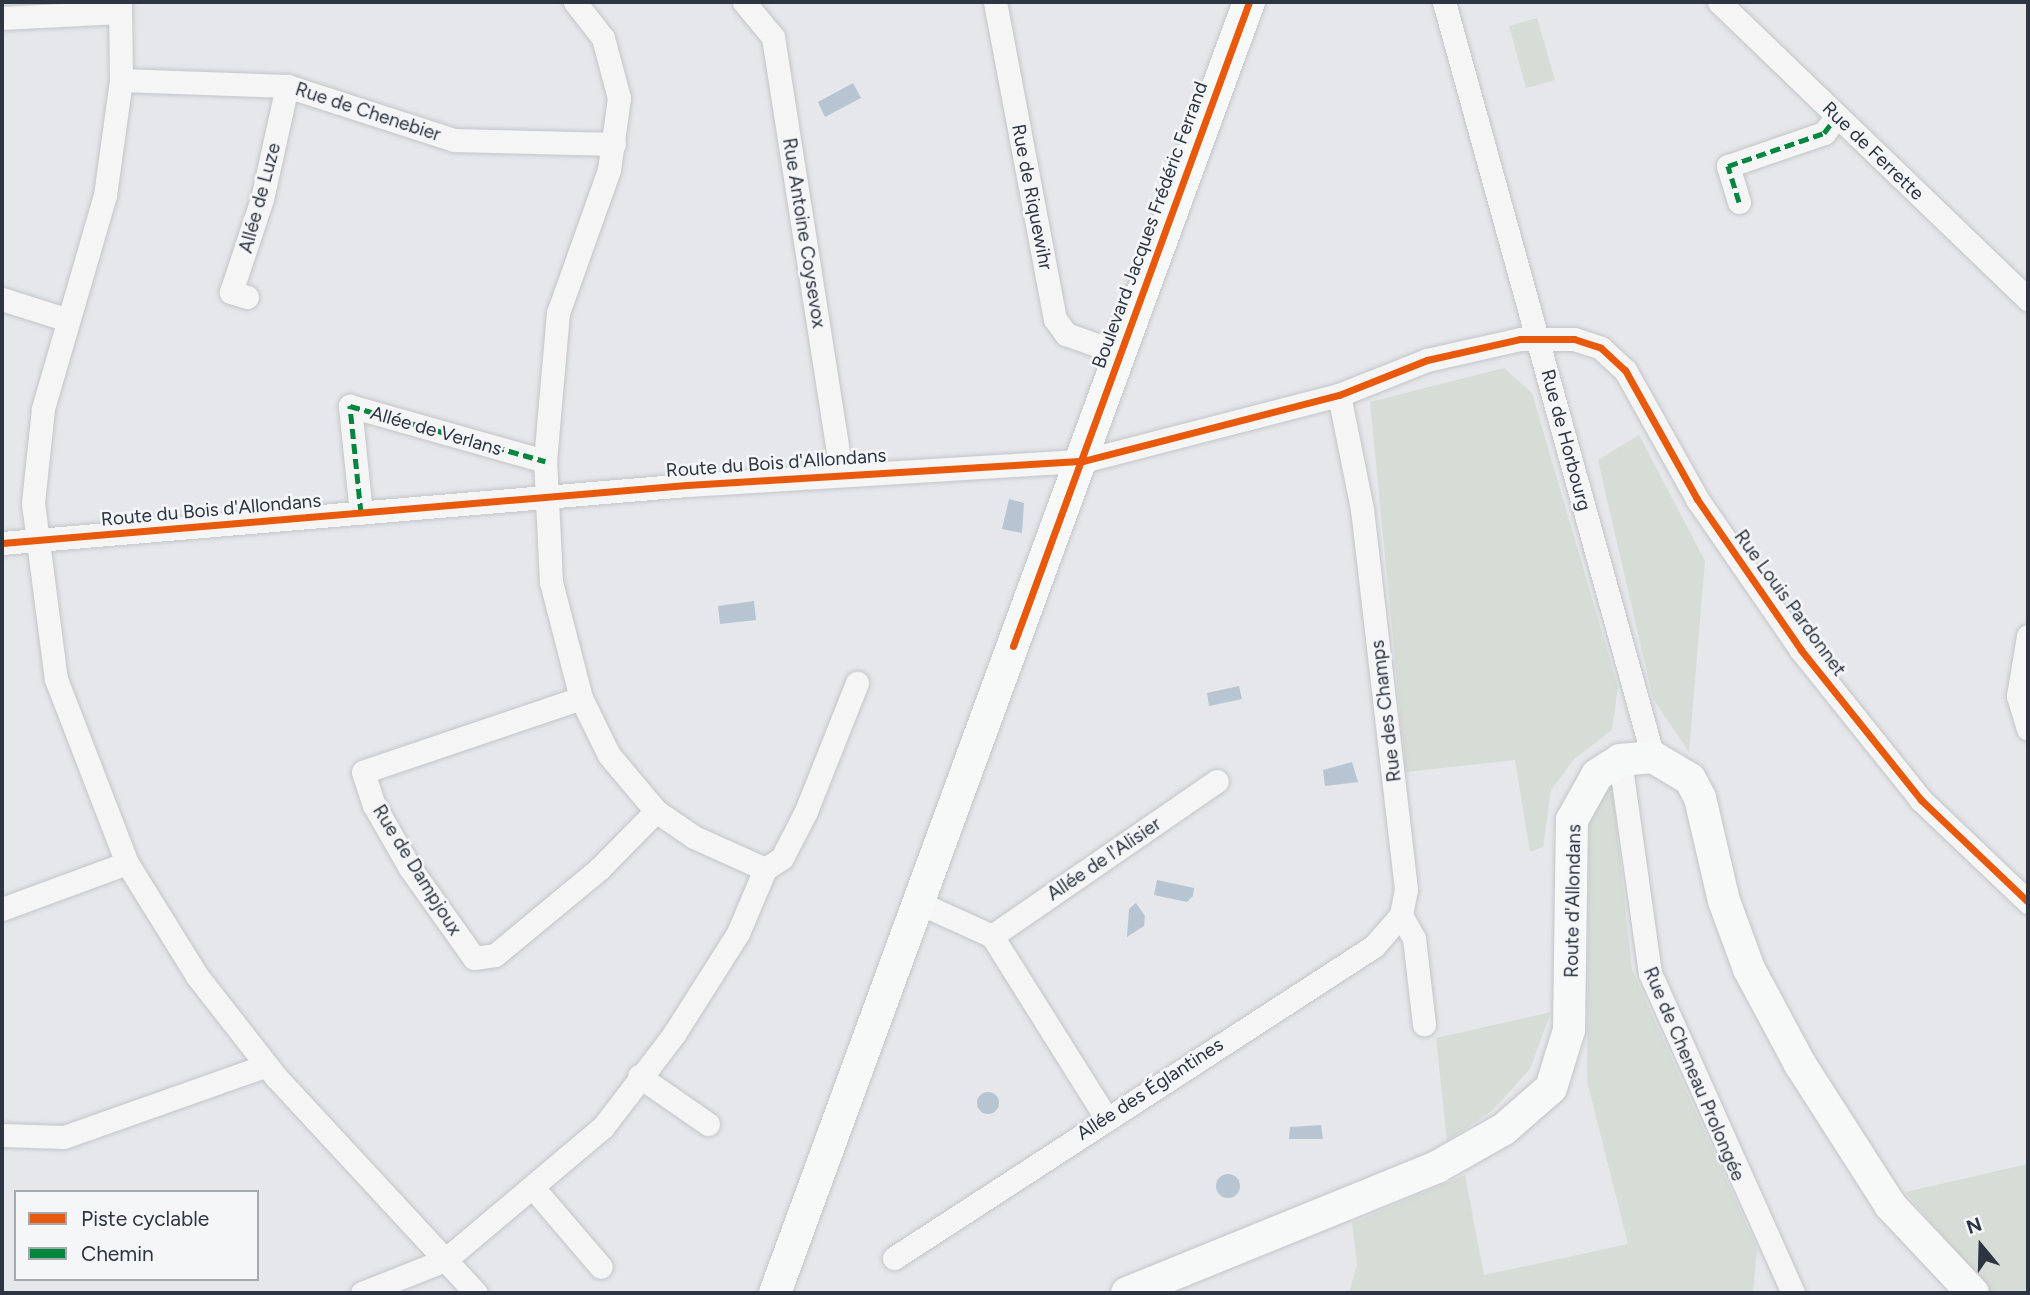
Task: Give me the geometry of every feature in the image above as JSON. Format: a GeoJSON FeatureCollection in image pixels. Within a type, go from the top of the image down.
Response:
{"type":"FeatureCollection","features":[{"type":"Feature","properties":{"kind":"main road","name":"Boulevard Jacques Frédéric Ferrand"},"geometry":{"type":"LineString","coordinates":[[775,1293],[915,901],[1083,461],[1119,353],[1249,2]]}},
{"type":"Feature","properties":{"kind":"main road"},"geometry":{"type":"LineString","coordinates":[[1620,760],[1653,757],[1690,779],[1700,798],[1724,901],[1749,969],[1800,1064],[1890,1205],[1973,1293]]}},
{"type":"Feature","properties":{"kind":"main road","name":"Route d'Allondans"},"geometry":{"type":"LineString","coordinates":[[1128,1293],[1437,1167],[1504,1129],[1551,1088],[1569,1030],[1572,820],[1597,775],[1620,760]]}},
{"type":"Feature","properties":{"kind":"street"},"geometry":{"type":"LineString","coordinates":[[575,2],[606,50],[619,98],[614,144],[558,313],[545,461],[549,497],[551,582],[581,698],[610,755],[656,811],[765,869]]}},
{"type":"Feature","properties":{"kind":"street","name":"Rue Antoine Coysevox"},"geometry":{"type":"LineString","coordinates":[[744,2],[773,37],[841,474]]}},
{"type":"Feature","properties":{"kind":"street","name":"Rue de Riquewihr"},"geometry":{"type":"LineString","coordinates":[[995,2],[1055,319],[1073,338],[1119,353]]}},
{"type":"Feature","properties":{"kind":"street","name":"Rue de Horbourg"},"geometry":{"type":"LineString","coordinates":[[1444,2],[1653,757]]}},
{"type":"Feature","properties":{"kind":"street","name":"Rue de Ferrette"},"geometry":{"type":"LineString","coordinates":[[1719,2],[2028,299]]}},
{"type":"Feature","properties":{"kind":"street"},"geometry":{"type":"LineString","coordinates":[[2,18],[120,7],[121,80],[104,195],[65,319],[43,409],[35,539],[56,679],[127,863],[197,976],[267,1065],[477,1293]]}},
{"type":"Feature","properties":{"kind":"street","name":"Rue de Chenebier"},"geometry":{"type":"LineString","coordinates":[[121,80],[287,86],[454,140],[614,144]]}},
{"type":"Feature","properties":{"kind":"street","name":"Allée de Luze"},"geometry":{"type":"LineString","coordinates":[[247,297],[231,292],[262,199],[287,86]]}},
{"type":"Feature","properties":{"kind":"street"},"geometry":{"type":"LineString","coordinates":[[1739,202],[1728,166],[1824,134],[1837,116]]}},
{"type":"Feature","properties":{"kind":"street"},"geometry":{"type":"LineString","coordinates":[[2,299],[65,319]]}},
{"type":"Feature","properties":{"kind":"street","name":"Route du Bois d'Allondans"},"geometry":{"type":"LineString","coordinates":[[2,543],[841,474],[1083,461],[1339,395],[1427,360],[1538,337]]}},
{"type":"Feature","properties":{"kind":"street","name":"Rue Louis Pardonnet"},"geometry":{"type":"LineString","coordinates":[[1538,337],[1601,348],[1625,370],[1697,499],[1801,650],[1921,800],[2028,902]]}},
{"type":"Feature","properties":{"kind":"street","name":"Rue des Champs"},"geometry":{"type":"LineString","coordinates":[[1339,395],[1362,509],[1406,889],[1401,915]]}},
{"type":"Feature","properties":{"kind":"street","name":"Allée de Verlans"},"geometry":{"type":"LineString","coordinates":[[361,513],[350,406],[545,461]]}},
{"type":"Feature","properties":{"kind":"street"},"geometry":{"type":"LineString","coordinates":[[2028,636],[2018,696],[2028,729]]}},
{"type":"Feature","properties":{"kind":"street"},"geometry":{"type":"LineString","coordinates":[[362,1293],[445,1260],[535,1190],[603,1127],[738,933],[765,869],[782,858],[806,811],[857,684]]}},
{"type":"Feature","properties":{"kind":"street","name":"Rue de Dampjoux"},"geometry":{"type":"LineString","coordinates":[[581,698],[363,772],[374,805],[410,868],[474,958],[495,955],[600,868],[656,811]]}},
{"type":"Feature","properties":{"kind":"street","name":"Rue de Cheneau Prolongée"},"geometry":{"type":"LineString","coordinates":[[1620,760],[1640,934],[1661,999],[1793,1293]]}},
{"type":"Feature","properties":{"kind":"street","name":"Allée de l'Alisier"},"geometry":{"type":"LineString","coordinates":[[992,936],[1217,781]]}},
{"type":"Feature","properties":{"kind":"street"},"geometry":{"type":"LineString","coordinates":[[2,909],[127,863]]}},
{"type":"Feature","properties":{"kind":"street"},"geometry":{"type":"LineString","coordinates":[[915,901],[992,936],[1105,1116]]}},
{"type":"Feature","properties":{"kind":"street"},"geometry":{"type":"LineString","coordinates":[[1401,915],[1415,938],[1424,1024]]}},
{"type":"Feature","properties":{"kind":"street","name":"Allée des Églantines"},"geometry":{"type":"LineString","coordinates":[[894,1258],[1105,1116],[1374,946],[1401,915]]}},
{"type":"Feature","properties":{"kind":"street"},"geometry":{"type":"LineString","coordinates":[[2,1135],[64,1137],[267,1065]]}},
{"type":"Feature","properties":{"kind":"street"},"geometry":{"type":"LineString","coordinates":[[639,1076],[708,1124]]}},
{"type":"Feature","properties":{"kind":"street"},"geometry":{"type":"LineString","coordinates":[[535,1190],[601,1267]]}},
{"type":"Feature","properties":{"kind":"shaded area"},"geometry":{"type":"Polygon","coordinates":[[[1537,18],[1555,80],[1526,88],[1509,26],[1537,18]]]}},
{"type":"Feature","properties":{"kind":"shaded area"},"geometry":{"type":"Polygon","coordinates":[[[1504,368],[1532,393],[1618,687],[1612,730],[1574,759],[1551,790],[1543,847],[1530,852],[1515,760],[1406,772],[1370,402],[1504,368]]]}},
{"type":"Feature","properties":{"kind":"shaded area"},"geometry":{"type":"Polygon","coordinates":[[[1639,435],[1705,561],[1689,752],[1653,699],[1598,460],[1639,435]]]}},
{"type":"Feature","properties":{"kind":"shaded area"},"geometry":{"type":"Polygon","coordinates":[[[1612,783],[1632,970],[1757,1248],[1753,1293],[1349,1293],[1357,1265],[1352,1223],[1465,1175],[1484,1275],[1628,1244],[1587,1081],[1589,823],[1612,783]]]}},
{"type":"Feature","properties":{"kind":"shaded area"},"geometry":{"type":"Polygon","coordinates":[[[1551,1012],[1530,1069],[1493,1110],[1447,1141],[1436,1038],[1551,1012]]]}},
{"type":"Feature","properties":{"kind":"shaded area"},"geometry":{"type":"Polygon","coordinates":[[[2028,1164],[2028,1293],[1991,1293],[1905,1192],[2028,1164]]]}},
{"type":"Feature","properties":{"kind":"water"},"geometry":{"type":"Polygon","coordinates":[[[853,83],[861,98],[825,117],[818,102],[853,83]]]}},
{"type":"Feature","properties":{"kind":"water"},"geometry":{"type":"Polygon","coordinates":[[[1009,499],[1024,503],[1022,533],[1002,529],[1009,499]]]}},
{"type":"Feature","properties":{"kind":"water"},"geometry":{"type":"Polygon","coordinates":[[[754,601],[756,620],[720,624],[718,606],[754,601]]]}},
{"type":"Feature","properties":{"kind":"water"},"geometry":{"type":"Polygon","coordinates":[[[1239,686],[1242,699],[1209,706],[1207,693],[1239,686]]]}},
{"type":"Feature","properties":{"kind":"water"},"geometry":{"type":"Polygon","coordinates":[[[1352,762],[1358,782],[1325,786],[1323,770],[1352,762]]]}},
{"type":"Feature","properties":{"kind":"water"},"geometry":{"type":"Polygon","coordinates":[[[1157,880],[1194,888],[1193,896],[1187,902],[1154,895],[1157,880]]]}},
{"type":"Feature","properties":{"kind":"water"},"geometry":{"type":"Polygon","coordinates":[[[1136,903],[1145,916],[1144,926],[1127,937],[1129,909],[1136,903]]]}},
{"type":"Feature","properties":{"kind":"water"},"geometry":{"type":"Polygon","coordinates":[[[988,1092],[996,1095],[999,1103],[996,1111],[988,1114],[980,1111],[977,1103],[980,1095],[988,1092]]]}},
{"type":"Feature","properties":{"kind":"water"},"geometry":{"type":"Polygon","coordinates":[[[1321,1125],[1323,1139],[1289,1139],[1290,1127],[1321,1125]]]}},
{"type":"Feature","properties":{"kind":"water"},"geometry":{"type":"Polygon","coordinates":[[[1228,1174],[1237,1177],[1240,1186],[1237,1195],[1228,1198],[1219,1195],[1216,1186],[1219,1177],[1228,1174]]]}},
{"type":"Feature","properties":{"kind":"marked path"},"geometry":{"type":"LineString","coordinates":[[1739,202],[1728,166],[1824,133],[1837,116]]}},
{"type":"Feature","properties":{"kind":"marked path"},"geometry":{"type":"LineString","coordinates":[[361,513],[350,406],[545,461]]}},
{"type":"Feature","properties":{"kind":"cycle path"},"geometry":{"type":"LineString","coordinates":[[1013,646],[1249,2]]}},
{"type":"Feature","properties":{"kind":"cycle path"},"geometry":{"type":"LineString","coordinates":[[2,543],[687,485],[1083,461],[1339,395],[1427,360],[1520,339],[1574,339],[1601,348],[1625,370],[1697,499],[1801,650],[1921,800],[2028,902]]}}]}
